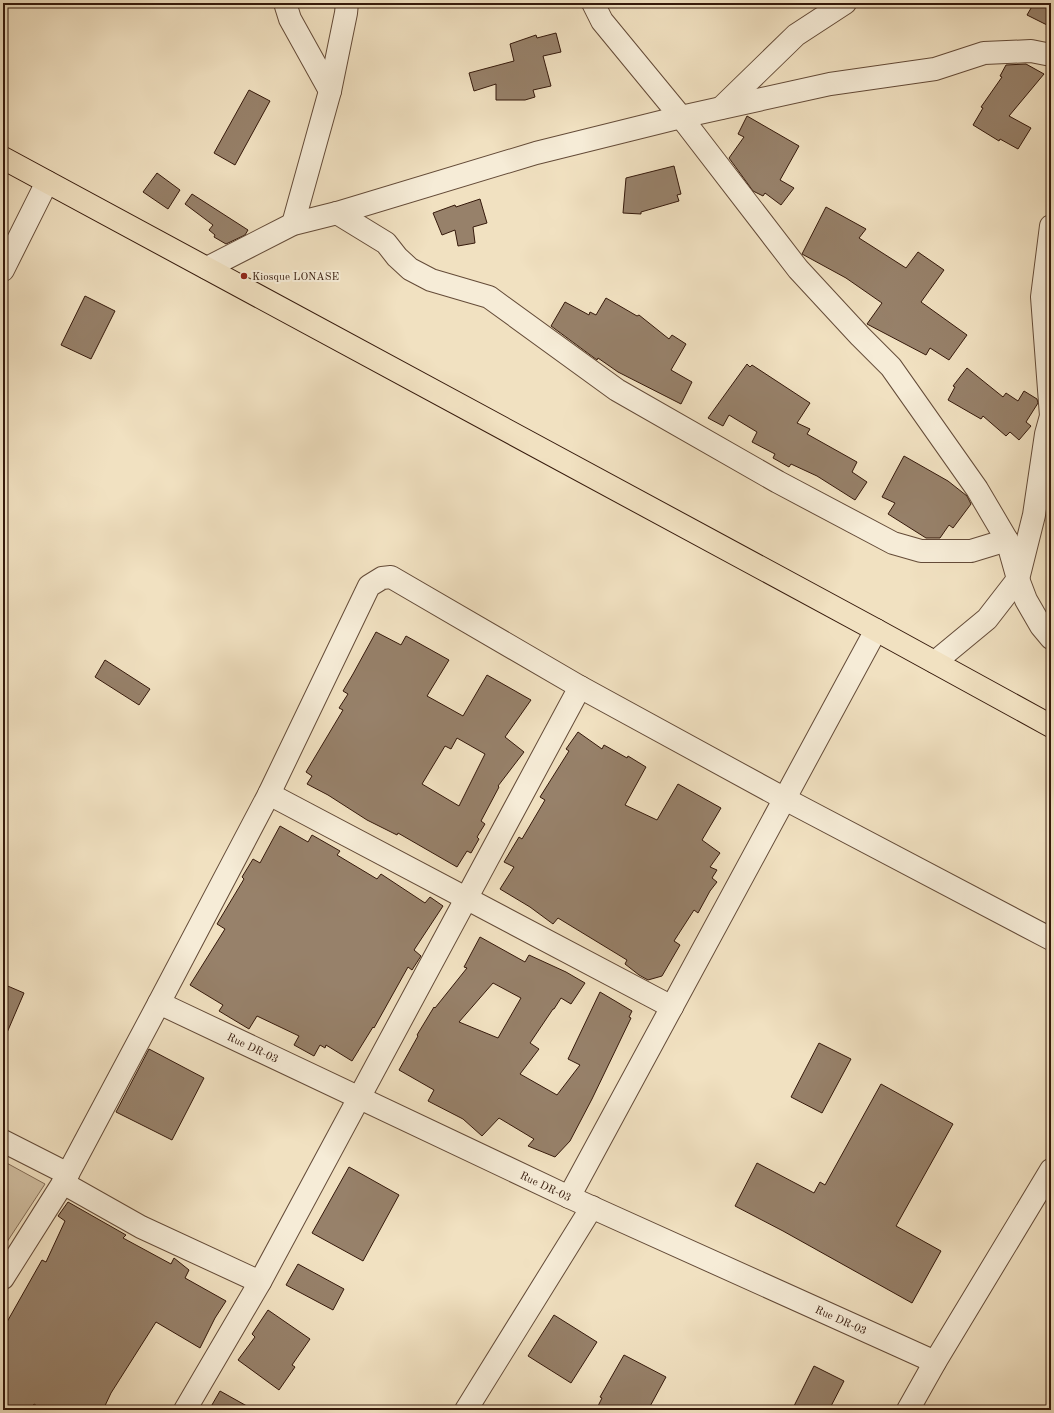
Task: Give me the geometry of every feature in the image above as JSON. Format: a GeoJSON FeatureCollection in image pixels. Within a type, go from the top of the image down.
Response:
{"type":"FeatureCollection","features":[{"type":"Feature","properties":{"kind":"highway"},"geometry":{"type":"LineString","coordinates":[[3,158],[1051,726]]}},
{"type":"Feature","properties":{"kind":"street"},"geometry":{"type":"LineString","coordinates":[[285,3],[290,19],[330,91]]}},
{"type":"Feature","properties":{"kind":"street"},"geometry":{"type":"LineString","coordinates":[[293,224],[330,91],[347,3]]}},
{"type":"Feature","properties":{"kind":"street"},"geometry":{"type":"LineString","coordinates":[[593,3],[602,21],[681,117],[798,269],[860,336],[892,367],[977,489],[1007,540],[1018,579],[1026,600],[1041,626],[1051,638]]}},
{"type":"Feature","properties":{"kind":"street"},"geometry":{"type":"LineString","coordinates":[[720,108],[796,35],[845,3]]}},
{"type":"Feature","properties":{"kind":"street"},"geometry":{"type":"LineString","coordinates":[[207,268],[293,224],[337,213],[536,153],[681,117],[830,84],[935,69],[984,53],[1031,51],[1051,55]]}},
{"type":"Feature","properties":{"kind":"street"},"geometry":{"type":"LineString","coordinates":[[3,270],[8,246],[47,182]]}},
{"type":"Feature","properties":{"kind":"street"},"geometry":{"type":"LineString","coordinates":[[337,213],[386,243],[397,257],[410,269],[431,280],[489,297],[617,390],[778,482],[893,543],[921,551],[971,551],[1007,540]]}},
{"type":"Feature","properties":{"kind":"street"},"geometry":{"type":"LineString","coordinates":[[935,662],[987,619],[1018,579],[1034,515],[1046,434],[1051,416],[1042,297],[1051,226]]}},
{"type":"Feature","properties":{"kind":"street"},"geometry":{"type":"LineString","coordinates":[[3,1278],[65,1179],[159,1003],[269,794],[369,586],[382,578],[392,578],[580,687],[784,799],[1051,939]]}},
{"type":"Feature","properties":{"kind":"street"},"geometry":{"type":"LineString","coordinates":[[569,1197],[876,630]]}},
{"type":"Feature","properties":{"kind":"street"},"geometry":{"type":"LineString","coordinates":[[184,1410],[260,1282],[580,687]]}},
{"type":"Feature","properties":{"kind":"street"},"geometry":{"type":"LineString","coordinates":[[269,794],[672,1007]]}},
{"type":"Feature","properties":{"kind":"street","name":"Rue DR-03"},"geometry":{"type":"LineString","coordinates":[[159,1003],[569,1197],[935,1362]]}},
{"type":"Feature","properties":{"kind":"street"},"geometry":{"type":"LineString","coordinates":[[3,1140],[141,1227],[260,1282]]}},
{"type":"Feature","properties":{"kind":"street"},"geometry":{"type":"LineString","coordinates":[[908,1410],[935,1362],[1051,1170]]}},
{"type":"Feature","properties":{"kind":"street"},"geometry":{"type":"LineString","coordinates":[[466,1410],[592,1207]]}},
{"type":"Feature","properties":{"kind":"shaded area"},"geometry":{"type":"Polygon","coordinates":[[[3,1161],[45,1184],[5,1245],[3,1244],[3,1161]]]}},
{"type":"Feature","properties":{"kind":"building"},"geometry":{"type":"Polygon","coordinates":[[[1034,3],[1051,3],[1051,27],[1027,15],[1034,3]]]}},
{"type":"Feature","properties":{"kind":"building"},"geometry":{"type":"Polygon","coordinates":[[[556,33],[561,52],[543,56],[551,86],[533,90],[535,97],[525,100],[496,100],[496,84],[474,91],[469,73],[514,61],[510,44],[536,35],[537,38],[556,33]]]}},
{"type":"Feature","properties":{"kind":"building"},"geometry":{"type":"Polygon","coordinates":[[[1026,64],[1044,74],[1009,116],[1031,128],[1018,149],[1000,139],[999,141],[973,125],[983,108],[981,107],[1002,77],[1000,76],[1006,65],[1026,64]]]}},
{"type":"Feature","properties":{"kind":"building"},"geometry":{"type":"Polygon","coordinates":[[[249,90],[270,101],[235,165],[214,153],[249,90]]]}},
{"type":"Feature","properties":{"kind":"building"},"geometry":{"type":"Polygon","coordinates":[[[747,116],[799,146],[780,180],[794,188],[781,205],[765,193],[763,196],[753,191],[729,158],[744,137],[738,134],[747,116]]]}},
{"type":"Feature","properties":{"kind":"building"},"geometry":{"type":"Polygon","coordinates":[[[674,166],[681,194],[677,195],[679,201],[641,212],[641,214],[623,213],[626,178],[674,166]]]}},
{"type":"Feature","properties":{"kind":"building"},"geometry":{"type":"Polygon","coordinates":[[[157,173],[180,190],[168,209],[143,192],[157,173]]]}},
{"type":"Feature","properties":{"kind":"building"},"geometry":{"type":"Polygon","coordinates":[[[192,194],[248,230],[245,235],[226,244],[214,237],[215,235],[209,230],[213,225],[185,204],[192,194]]]}},
{"type":"Feature","properties":{"kind":"building"},"geometry":{"type":"Polygon","coordinates":[[[480,199],[487,223],[473,227],[475,243],[458,246],[455,230],[442,235],[433,213],[455,205],[456,207],[480,199]]]}},
{"type":"Feature","properties":{"kind":"building"},"geometry":{"type":"Polygon","coordinates":[[[826,207],[866,229],[859,238],[906,268],[918,252],[944,270],[921,302],[967,335],[949,360],[930,348],[926,355],[867,324],[882,303],[846,278],[802,254],[826,207]]]}},
{"type":"Feature","properties":{"kind":"building"},"geometry":{"type":"Polygon","coordinates":[[[85,296],[115,311],[91,359],[61,345],[85,296]]]}},
{"type":"Feature","properties":{"kind":"building"},"geometry":{"type":"Polygon","coordinates":[[[606,298],[637,316],[639,315],[669,339],[672,335],[686,344],[671,370],[692,382],[681,404],[618,372],[598,358],[597,360],[551,326],[565,302],[589,315],[590,312],[596,315],[606,298]]]}},
{"type":"Feature","properties":{"kind":"building"},"geometry":{"type":"Polygon","coordinates":[[[747,364],[750,367],[752,365],[810,403],[797,423],[810,429],[807,434],[857,462],[852,472],[867,482],[855,500],[817,476],[791,464],[789,467],[773,458],[775,454],[752,442],[757,432],[729,415],[723,426],[708,418],[747,364]]]}},
{"type":"Feature","properties":{"kind":"building"},"geometry":{"type":"Polygon","coordinates":[[[967,368],[1003,397],[1006,393],[1018,401],[1024,391],[1037,399],[1038,403],[1026,422],[1031,426],[1019,440],[1010,432],[1006,436],[983,416],[981,419],[948,400],[955,387],[953,386],[967,368]]]}},
{"type":"Feature","properties":{"kind":"building"},"geometry":{"type":"Polygon","coordinates":[[[904,456],[948,481],[967,496],[971,504],[953,528],[949,525],[940,538],[926,538],[888,514],[895,503],[882,497],[904,456]]]}},
{"type":"Feature","properties":{"kind":"building"},"geometry":{"type":"Polygon","coordinates":[[[376,632],[401,645],[406,636],[449,660],[427,696],[463,716],[487,675],[531,700],[505,737],[524,752],[498,786],[499,787],[481,821],[485,824],[477,837],[479,839],[471,853],[467,851],[457,867],[398,833],[397,835],[367,820],[328,795],[307,784],[312,776],[306,772],[343,710],[339,708],[348,694],[343,691],[376,632]],[[457,738],[451,749],[445,746],[422,784],[459,806],[485,754],[457,738]]]}},
{"type":"Feature","properties":{"kind":"building"},"geometry":{"type":"Polygon","coordinates":[[[105,660],[150,689],[139,705],[95,677],[105,660]]]}},
{"type":"Feature","properties":{"kind":"building"},"geometry":{"type":"Polygon","coordinates":[[[578,732],[602,749],[604,745],[627,758],[628,756],[646,767],[625,805],[657,820],[678,784],[721,808],[702,840],[720,853],[710,867],[717,870],[712,878],[717,882],[710,891],[698,913],[694,910],[674,941],[680,945],[662,976],[648,980],[625,964],[627,960],[558,918],[553,924],[530,907],[500,889],[514,867],[504,862],[519,837],[522,839],[545,800],[540,797],[569,751],[566,749],[578,732]]]}},
{"type":"Feature","properties":{"kind":"building"},"geometry":{"type":"Polygon","coordinates":[[[280,826],[308,842],[312,835],[340,851],[337,855],[377,879],[381,874],[425,903],[430,897],[443,906],[414,950],[421,956],[412,970],[408,967],[374,1028],[373,1027],[352,1061],[326,1045],[325,1048],[320,1045],[314,1056],[294,1045],[299,1036],[257,1016],[249,1029],[219,1011],[223,1005],[190,985],[225,929],[217,924],[244,879],[242,877],[253,859],[260,863],[280,826]]]}},
{"type":"Feature","properties":{"kind":"building"},"geometry":{"type":"Polygon","coordinates":[[[480,937],[525,962],[529,955],[566,972],[585,983],[571,1004],[561,998],[553,1009],[530,1043],[539,1049],[520,1074],[557,1095],[580,1065],[568,1059],[600,992],[632,1011],[629,1017],[631,1018],[570,1141],[555,1157],[528,1146],[534,1139],[499,1118],[482,1136],[463,1119],[428,1101],[434,1090],[399,1070],[418,1036],[417,1035],[434,1007],[435,1008],[467,968],[464,967],[480,937]],[[493,983],[459,1022],[498,1038],[521,998],[493,983]]]}},
{"type":"Feature","properties":{"kind":"building"},"geometry":{"type":"Polygon","coordinates":[[[3,984],[24,993],[3,1042],[3,984]]]}},
{"type":"Feature","properties":{"kind":"building"},"geometry":{"type":"Polygon","coordinates":[[[819,1043],[851,1059],[822,1113],[791,1097],[819,1043]]]}},
{"type":"Feature","properties":{"kind":"building"},"geometry":{"type":"Polygon","coordinates":[[[149,1049],[204,1078],[172,1140],[116,1112],[149,1049]]]}},
{"type":"Feature","properties":{"kind":"building"},"geometry":{"type":"Polygon","coordinates":[[[881,1084],[953,1124],[896,1226],[941,1251],[912,1303],[735,1206],[757,1163],[814,1193],[820,1182],[825,1185],[881,1084]]]}},
{"type":"Feature","properties":{"kind":"building"},"geometry":{"type":"Polygon","coordinates":[[[349,1167],[399,1195],[363,1261],[312,1233],[349,1167]]]}},
{"type":"Feature","properties":{"kind":"building"},"geometry":{"type":"Polygon","coordinates":[[[68,1202],[126,1235],[123,1238],[171,1264],[174,1258],[189,1270],[185,1278],[226,1301],[215,1318],[200,1348],[156,1322],[111,1393],[103,1410],[44,1410],[34,1404],[30,1410],[3,1410],[3,1329],[42,1260],[46,1262],[65,1221],[58,1216],[68,1202]]]}},
{"type":"Feature","properties":{"kind":"building"},"geometry":{"type":"Polygon","coordinates":[[[298,1264],[344,1289],[333,1310],[286,1285],[298,1264]]]}},
{"type":"Feature","properties":{"kind":"building"},"geometry":{"type":"Polygon","coordinates":[[[268,1310],[310,1339],[292,1365],[295,1367],[279,1390],[238,1360],[255,1337],[252,1334],[268,1310]]]}},
{"type":"Feature","properties":{"kind":"building"},"geometry":{"type":"Polygon","coordinates":[[[554,1315],[597,1342],[571,1383],[528,1356],[554,1315]]]}},
{"type":"Feature","properties":{"kind":"building"},"geometry":{"type":"Polygon","coordinates":[[[624,1355],[666,1377],[648,1410],[596,1410],[602,1398],[600,1397],[624,1355]]]}},
{"type":"Feature","properties":{"kind":"building"},"geometry":{"type":"Polygon","coordinates":[[[814,1366],[844,1381],[829,1410],[792,1410],[814,1366]]]}},
{"type":"Feature","properties":{"kind":"building"},"geometry":{"type":"Polygon","coordinates":[[[220,1391],[254,1410],[209,1410],[220,1391]]]}},
{"type":"Feature","properties":{"kind":"place","name":"Kiosque LONASE"},"geometry":{"type":"Point","coordinates":[244,276]}}]}
